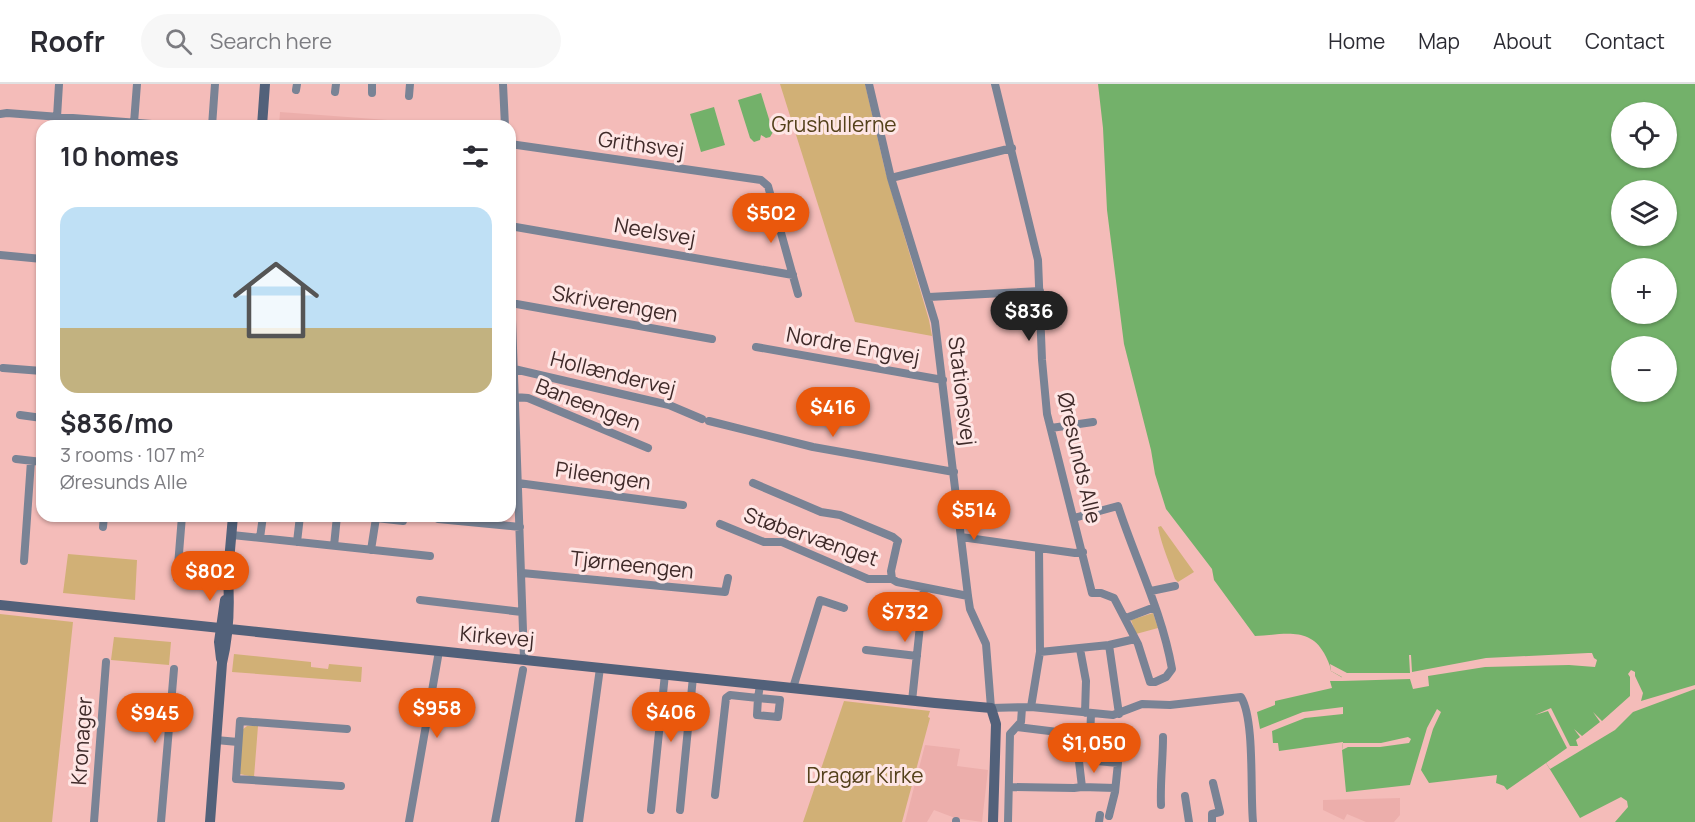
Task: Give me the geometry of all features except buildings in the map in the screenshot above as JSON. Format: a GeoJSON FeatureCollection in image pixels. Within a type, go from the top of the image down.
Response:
{"type":"FeatureCollection","features":[{"type":"Feature","properties":{"kind":"main road"},"geometry":{"type":"LineString","coordinates":[[262,120],[265,84]]}},
{"type":"Feature","properties":{"kind":"main road"},"geometry":{"type":"LineString","coordinates":[[210,822],[233,522]]}},
{"type":"Feature","properties":{"kind":"main road","name":"Kirkevej"},"geometry":{"type":"LineString","coordinates":[[0,605],[439,651],[523,664],[665,674],[991,708]]}},
{"type":"Feature","properties":{"kind":"main road"},"geometry":{"type":"LineString","coordinates":[[991,708],[996,724],[993,822]]}},
{"type":"Feature","properties":{"kind":"street"},"geometry":{"type":"LineString","coordinates":[[57,117],[59,84]]}},
{"type":"Feature","properties":{"kind":"street"},"geometry":{"type":"LineString","coordinates":[[134,120],[137,84]]}},
{"type":"Feature","properties":{"kind":"street"},"geometry":{"type":"LineString","coordinates":[[212,120],[215,84]]}},
{"type":"Feature","properties":{"kind":"street"},"geometry":{"type":"LineString","coordinates":[[409,96],[410,84]]}},
{"type":"Feature","properties":{"kind":"street"},"geometry":{"type":"LineString","coordinates":[[503,84],[505,120]]}},
{"type":"Feature","properties":{"kind":"street","name":"Stationsvej"},"geometry":{"type":"LineString","coordinates":[[869,84],[891,178],[935,322],[968,596],[970,609],[986,644],[991,708]]}},
{"type":"Feature","properties":{"kind":"street","name":"Øresunds Alle"},"geometry":{"type":"LineString","coordinates":[[995,84],[1036,247],[1045,396],[1051,428],[1092,593],[1101,593],[1114,598],[1126,618]]}},
{"type":"Feature","properties":{"kind":"street"},"geometry":{"type":"LineString","coordinates":[[0,114],[96,120]]}},
{"type":"Feature","properties":{"kind":"street","name":"Grithsvej"},"geometry":{"type":"LineString","coordinates":[[516,145],[761,180],[768,186],[793,275]]}},
{"type":"Feature","properties":{"kind":"street"},"geometry":{"type":"LineString","coordinates":[[891,178],[1012,148]]}},
{"type":"Feature","properties":{"kind":"street","name":"Neelsvej"},"geometry":{"type":"LineString","coordinates":[[516,227],[793,275]]}},
{"type":"Feature","properties":{"kind":"street"},"geometry":{"type":"LineString","coordinates":[[0,255],[36,258]]}},
{"type":"Feature","properties":{"kind":"street"},"geometry":{"type":"LineString","coordinates":[[793,275],[798,294]]}},
{"type":"Feature","properties":{"kind":"street"},"geometry":{"type":"LineString","coordinates":[[929,297],[1040,291]]}},
{"type":"Feature","properties":{"kind":"street","name":"Skriverengen"},"geometry":{"type":"LineString","coordinates":[[516,304],[712,339]]}},
{"type":"Feature","properties":{"kind":"street","name":"Nordre Engvej"},"geometry":{"type":"LineString","coordinates":[[756,347],[943,380]]}},
{"type":"Feature","properties":{"kind":"street"},"geometry":{"type":"LineString","coordinates":[[3,368],[36,371]]}},
{"type":"Feature","properties":{"kind":"street","name":"Hollændervej"},"geometry":{"type":"LineString","coordinates":[[516,369],[669,405],[706,420],[813,447],[954,472]]}},
{"type":"Feature","properties":{"kind":"street","name":"Baneengen"},"geometry":{"type":"LineString","coordinates":[[516,398],[528,398],[648,448]]}},
{"type":"Feature","properties":{"kind":"street"},"geometry":{"type":"LineString","coordinates":[[20,415],[36,417]]}},
{"type":"Feature","properties":{"kind":"street"},"geometry":{"type":"LineString","coordinates":[[1051,428],[1092,422]]}},
{"type":"Feature","properties":{"kind":"street"},"geometry":{"type":"LineString","coordinates":[[495,822],[523,664],[516,426]]}},
{"type":"Feature","properties":{"kind":"street"},"geometry":{"type":"LineString","coordinates":[[16,459],[36,461]]}},
{"type":"Feature","properties":{"kind":"street"},"geometry":{"type":"LineString","coordinates":[[24,561],[31,461]]}},
{"type":"Feature","properties":{"kind":"street","name":"Pileengen"},"geometry":{"type":"LineString","coordinates":[[518,483],[683,505]]}},
{"type":"Feature","properties":{"kind":"street"},"geometry":{"type":"LineString","coordinates":[[753,483],[821,512],[840,515],[893,537],[897,544],[891,579]]}},
{"type":"Feature","properties":{"kind":"street"},"geometry":{"type":"LineString","coordinates":[[1074,518],[1118,506],[1138,565],[1151,591],[1168,645],[1172,669],[1166,677],[1150,682],[1126,618],[1155,607]]}},
{"type":"Feature","properties":{"kind":"street"},"geometry":{"type":"LineString","coordinates":[[104,522],[104,527]]}},
{"type":"Feature","properties":{"kind":"street"},"geometry":{"type":"LineString","coordinates":[[177,578],[182,522]]}},
{"type":"Feature","properties":{"kind":"street"},"geometry":{"type":"LineString","coordinates":[[260,538],[262,522]]}},
{"type":"Feature","properties":{"kind":"street"},"geometry":{"type":"LineString","coordinates":[[297,542],[299,522]]}},
{"type":"Feature","properties":{"kind":"street"},"geometry":{"type":"LineString","coordinates":[[334,546],[336,522]]}},
{"type":"Feature","properties":{"kind":"street"},"geometry":{"type":"LineString","coordinates":[[371,550],[375,522]]}},
{"type":"Feature","properties":{"kind":"street"},"geometry":{"type":"LineString","coordinates":[[469,522],[520,527]]}},
{"type":"Feature","properties":{"kind":"street","name":"Støbervænget"},"geometry":{"type":"LineString","coordinates":[[720,524],[764,542],[782,542],[868,579],[891,579],[968,596]]}},
{"type":"Feature","properties":{"kind":"street"},"geometry":{"type":"LineString","coordinates":[[232,535],[430,556]]}},
{"type":"Feature","properties":{"kind":"street"},"geometry":{"type":"LineString","coordinates":[[961,537],[1083,552]]}},
{"type":"Feature","properties":{"kind":"street"},"geometry":{"type":"LineString","coordinates":[[1031,707],[1040,652],[1039,548]]}},
{"type":"Feature","properties":{"kind":"street","name":"Tjørneengen"},"geometry":{"type":"LineString","coordinates":[[522,573],[725,592],[728,578]]}},
{"type":"Feature","properties":{"kind":"street"},"geometry":{"type":"LineString","coordinates":[[1151,591],[1175,586]]}},
{"type":"Feature","properties":{"kind":"street"},"geometry":{"type":"LineString","coordinates":[[912,701],[924,588]]}},
{"type":"Feature","properties":{"kind":"street"},"geometry":{"type":"LineString","coordinates":[[420,600],[522,612]]}},
{"type":"Feature","properties":{"kind":"street"},"geometry":{"type":"LineString","coordinates":[[793,688],[820,600],[844,608]]}},
{"type":"Feature","properties":{"kind":"street"},"geometry":{"type":"LineString","coordinates":[[1040,652],[1080,649],[1135,639]]}},
{"type":"Feature","properties":{"kind":"street"},"geometry":{"type":"LineString","coordinates":[[1109,645],[1119,714]]}},
{"type":"Feature","properties":{"kind":"street"},"geometry":{"type":"LineString","coordinates":[[1080,649],[1086,681],[1090,739],[1097,761],[1118,763],[1114,788],[1103,817]]}},
{"type":"Feature","properties":{"kind":"street"},"geometry":{"type":"LineString","coordinates":[[866,650],[917,656]]}},
{"type":"Feature","properties":{"kind":"street"},"geometry":{"type":"LineString","coordinates":[[409,822],[439,651]]}},
{"type":"Feature","properties":{"kind":"street","name":"Kronager"},"geometry":{"type":"LineString","coordinates":[[94,822],[106,662]]}},
{"type":"Feature","properties":{"kind":"street"},"geometry":{"type":"LineString","coordinates":[[579,822],[600,668]]}},
{"type":"Feature","properties":{"kind":"street"},"geometry":{"type":"LineString","coordinates":[[161,822],[174,669]]}},
{"type":"Feature","properties":{"kind":"street"},"geometry":{"type":"LineString","coordinates":[[651,810],[665,674]]}},
{"type":"Feature","properties":{"kind":"street"},"geometry":{"type":"LineString","coordinates":[[680,810],[693,677]]}},
{"type":"Feature","properties":{"kind":"street"},"geometry":{"type":"LineString","coordinates":[[715,795],[726,698],[730,695],[758,698],[760,685]]}},
{"type":"Feature","properties":{"kind":"street"},"geometry":{"type":"LineString","coordinates":[[991,708],[1031,707],[1119,714],[1142,704],[1200,703],[1241,697],[1246,705],[1249,733],[1253,822]]}},
{"type":"Feature","properties":{"kind":"street"},"geometry":{"type":"LineString","coordinates":[[1008,822],[1010,734],[1021,722],[1022,708]]}},
{"type":"Feature","properties":{"kind":"street"},"geometry":{"type":"LineString","coordinates":[[341,786],[236,779],[240,722],[347,729]]}},
{"type":"Feature","properties":{"kind":"street"},"geometry":{"type":"LineString","coordinates":[[1017,727],[1074,734],[1082,787]]}},
{"type":"Feature","properties":{"kind":"street"},"geometry":{"type":"LineString","coordinates":[[1161,806],[1160,778],[1163,737]]}},
{"type":"Feature","properties":{"kind":"street"},"geometry":{"type":"LineString","coordinates":[[216,740],[238,742]]}},
{"type":"Feature","properties":{"kind":"street"},"geometry":{"type":"LineString","coordinates":[[1212,822],[1212,814],[1220,812],[1213,783]]}},
{"type":"Feature","properties":{"kind":"street"},"geometry":{"type":"LineString","coordinates":[[1009,787],[1114,788]]}},
{"type":"Feature","properties":{"kind":"street"},"geometry":{"type":"LineString","coordinates":[[1185,796],[1189,822]]}},
{"type":"Feature","properties":{"kind":"shaded area"},"geometry":{"type":"Polygon","coordinates":[[[1098,84],[1695,84],[1695,822],[1615,822],[1628,807],[1627,801],[1621,797],[1580,818],[1546,763],[1507,790],[1496,783],[1497,775],[1429,783],[1421,770],[1433,729],[1441,712],[1437,709],[1427,728],[1410,785],[1346,792],[1343,742],[1279,751],[1278,743],[1273,743],[1272,731],[1305,718],[1343,714],[1343,707],[1303,712],[1260,729],[1257,712],[1275,705],[1275,701],[1332,688],[1330,681],[1342,681],[1343,678],[1331,671],[1318,644],[1303,635],[1255,636],[1214,580],[1212,569],[1166,509],[1155,474],[1124,344],[1107,210],[1103,128],[1098,84]]]}},
{"type":"Feature","properties":{"kind":"shaded area"},"geometry":{"type":"Polygon","coordinates":[[[761,93],[773,132],[770,137],[766,138],[761,135],[760,140],[754,142],[750,138],[738,100],[761,93]]]}},
{"type":"Feature","properties":{"kind":"shaded area"},"geometry":{"type":"Polygon","coordinates":[[[714,107],[725,145],[701,152],[690,114],[714,107]]]}},
{"type":"Feature","properties":{"kind":"shaded area"},"geometry":{"type":"Polygon","coordinates":[[[280,112],[388,120],[279,120],[280,112]]]}},
{"type":"Feature","properties":{"kind":"shaded area"},"geometry":{"type":"Polygon","coordinates":[[[925,745],[960,749],[957,766],[988,770],[982,822],[955,818],[934,810],[927,822],[905,822],[925,745]]]}},
{"type":"Feature","properties":{"kind":"shaded area"},"geometry":{"type":"Polygon","coordinates":[[[1400,798],[1400,815],[1394,822],[1366,822],[1347,814],[1344,820],[1323,810],[1323,800],[1400,798]]]}},
{"type":"Feature","properties":{"kind":"green space","name":"Grushullerne"},"geometry":{"type":"Polygon","coordinates":[[[780,84],[865,84],[885,170],[932,336],[855,322],[780,84]]]}},
{"type":"Feature","properties":{"kind":"green space"},"geometry":{"type":"Polygon","coordinates":[[[1161,526],[1194,572],[1178,582],[1162,541],[1158,527],[1161,526]]]}},
{"type":"Feature","properties":{"kind":"green space"},"geometry":{"type":"Polygon","coordinates":[[[68,554],[137,560],[135,600],[63,593],[68,554]]]}},
{"type":"Feature","properties":{"kind":"green space"},"geometry":{"type":"Polygon","coordinates":[[[1153,613],[1158,628],[1136,634],[1131,620],[1153,613]]]}},
{"type":"Feature","properties":{"kind":"green space"},"geometry":{"type":"Polygon","coordinates":[[[0,614],[73,622],[52,822],[0,822],[0,614]]]}},
{"type":"Feature","properties":{"kind":"green space"},"geometry":{"type":"Polygon","coordinates":[[[114,637],[171,642],[169,665],[111,660],[114,637]]]}},
{"type":"Feature","properties":{"kind":"green space"},"geometry":{"type":"Polygon","coordinates":[[[234,654],[311,662],[311,667],[328,669],[329,664],[362,667],[361,682],[232,672],[234,654]]]}},
{"type":"Feature","properties":{"kind":"green space","name":"Dragør Kirke"},"geometry":{"type":"Polygon","coordinates":[[[844,701],[930,711],[902,822],[803,822],[844,701]]]}},
{"type":"Feature","properties":{"kind":"green space"},"geometry":{"type":"Polygon","coordinates":[[[247,726],[258,726],[254,777],[240,774],[242,730],[247,726]]]}},
{"type":"Feature","properties":{"kind":"pier"},"geometry":{"type":"Polygon","coordinates":[[[1592,653],[1597,660],[1595,667],[1569,665],[1485,667],[1428,676],[1429,686],[1413,689],[1410,679],[1342,681],[1342,677],[1331,671],[1330,664],[1347,673],[1410,673],[1409,655],[1411,655],[1412,672],[1486,658],[1592,653]]]}},
{"type":"Feature","properties":{"kind":"pier"},"geometry":{"type":"Polygon","coordinates":[[[1631,670],[1635,672],[1643,693],[1641,701],[1695,685],[1695,689],[1633,712],[1615,730],[1550,769],[1546,763],[1567,748],[1548,711],[1535,715],[1551,708],[1570,746],[1578,746],[1576,740],[1580,737],[1574,729],[1582,736],[1600,722],[1593,712],[1602,721],[1630,696],[1628,674],[1631,670]]]}},
{"type":"Feature","properties":{"kind":"pier"},"geometry":{"type":"Polygon","coordinates":[[[1408,737],[1411,739],[1409,743],[1380,747],[1348,747],[1342,750],[1343,743],[1381,743],[1408,737]]]}}]}
